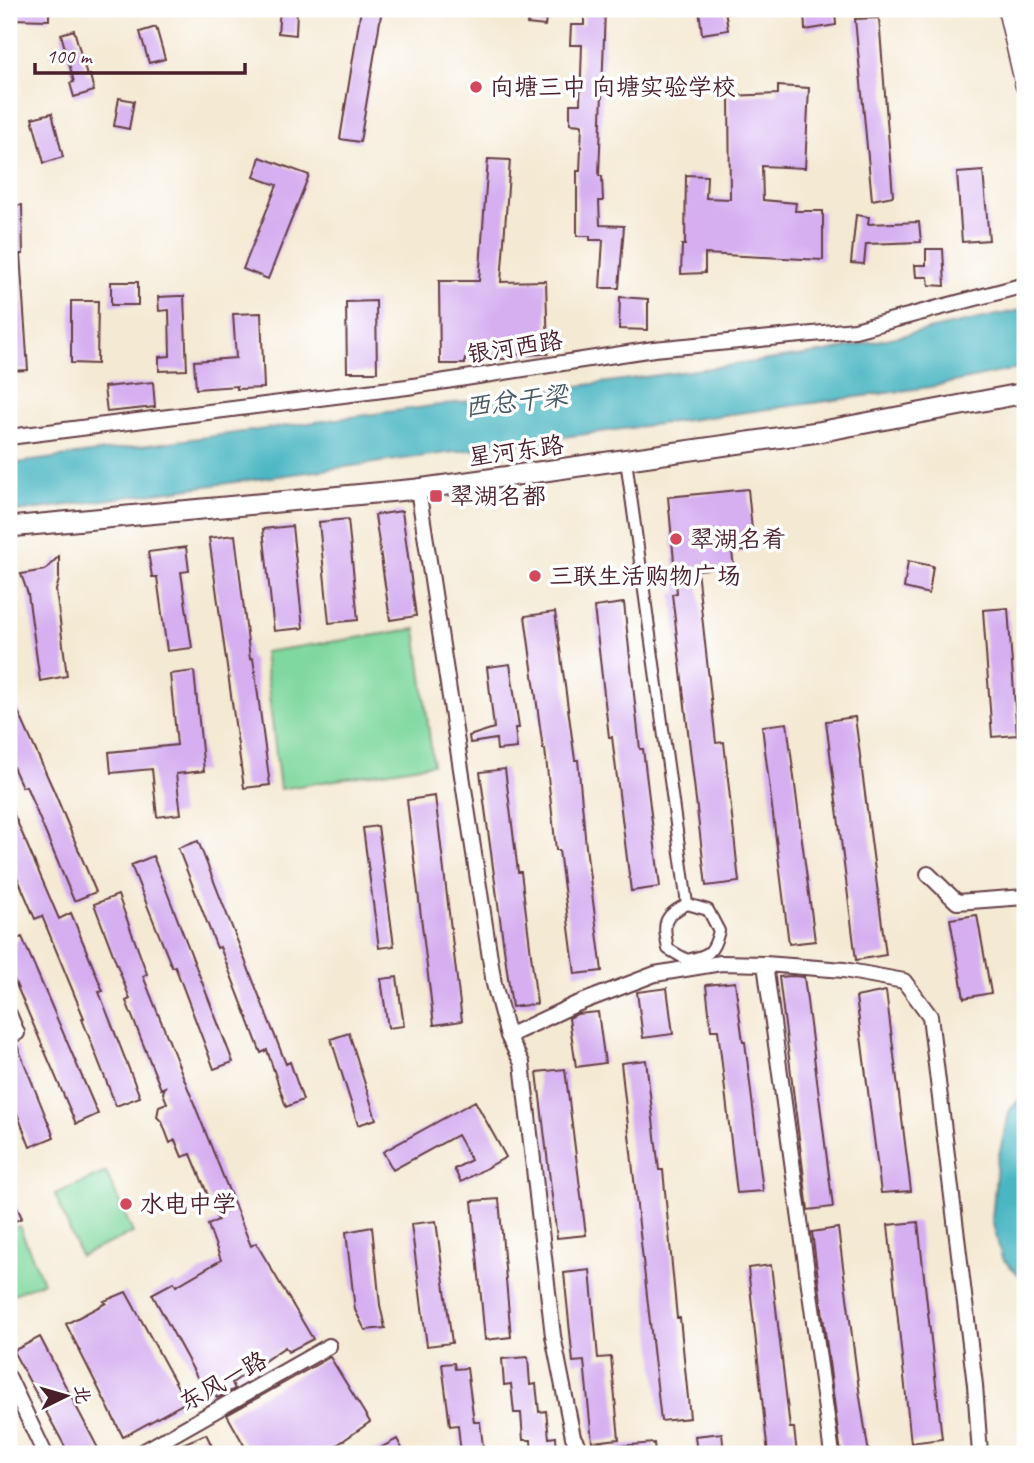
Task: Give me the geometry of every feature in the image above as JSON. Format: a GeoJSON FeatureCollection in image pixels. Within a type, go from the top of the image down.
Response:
{"type":"FeatureCollection","features":[{"type":"Feature","properties":{"kind":"main road","name":"星河东路"},"geometry":{"type":"LineString","coordinates":[[9,527],[418,489],[818,432],[1025,393]]}},
{"type":"Feature","properties":{"kind":"street"},"geometry":{"type":"LineString","coordinates":[[1007,9],[1025,86]]}},
{"type":"Feature","properties":{"kind":"street","name":"银河西路"},"geometry":{"type":"LineString","coordinates":[[9,438],[407,387],[654,349],[855,330],[1025,285]]}},
{"type":"Feature","properties":{"kind":"street"},"geometry":{"type":"LineString","coordinates":[[626,460],[687,904]]}},
{"type":"Feature","properties":{"kind":"street"},"geometry":{"type":"LineString","coordinates":[[418,489],[494,984],[508,1036],[522,1063],[553,1336],[573,1437],[583,1454]]}},
{"type":"Feature","properties":{"kind":"street"},"geometry":{"type":"LineString","coordinates":[[928,874],[957,902],[1025,897]]}},
{"type":"Feature","properties":{"kind":"street"},"geometry":{"type":"LineString","coordinates":[[687,904],[708,910],[719,931],[715,947],[707,956],[687,960],[668,948],[663,926],[671,912],[687,904]]}},
{"type":"Feature","properties":{"kind":"street"},"geometry":{"type":"LineString","coordinates":[[508,1036],[574,1005],[655,974],[721,963],[844,970],[904,981],[930,1016],[981,1454]]}},
{"type":"Feature","properties":{"kind":"street"},"geometry":{"type":"LineString","coordinates":[[765,964],[832,1454]]}},
{"type":"Feature","properties":{"kind":"street"},"geometry":{"type":"LineString","coordinates":[[9,1014],[17,1032]]}},
{"type":"Feature","properties":{"kind":"street","name":"东风一路"},"geometry":{"type":"LineString","coordinates":[[139,1454],[329,1346]]}},
{"type":"Feature","properties":{"kind":"street"},"geometry":{"type":"LineString","coordinates":[[9,1378],[46,1454]]}},
{"type":"Feature","properties":{"kind":"green space"},"geometry":{"type":"Polygon","coordinates":[[[416,629],[433,764],[280,789],[264,652],[416,629]]]}},
{"type":"Feature","properties":{"kind":"green space"},"geometry":{"type":"Polygon","coordinates":[[[106,1172],[133,1233],[80,1256],[55,1194],[106,1172]]]}},
{"type":"Feature","properties":{"kind":"green space"},"geometry":{"type":"Polygon","coordinates":[[[19,1226],[43,1282],[9,1296],[9,1230],[19,1226]]]}},
{"type":"Feature","properties":{"kind":"water","name":"西总干梁"},"geometry":{"type":"Polygon","coordinates":[[[1025,309],[1025,367],[930,387],[9,513],[9,464],[826,352],[1025,309]]]}},
{"type":"Feature","properties":{"kind":"water"},"geometry":{"type":"Polygon","coordinates":[[[1025,1093],[1025,1281],[1002,1258],[992,1220],[997,1163],[1010,1110],[1025,1093]]]}},
{"type":"Feature","properties":{"kind":"building"},"geometry":{"type":"Polygon","coordinates":[[[9,9],[49,9],[49,20],[9,19],[9,9]]]}},
{"type":"Feature","properties":{"kind":"building"},"geometry":{"type":"Polygon","coordinates":[[[280,9],[297,9],[296,35],[278,33],[280,9]]]}},
{"type":"Feature","properties":{"kind":"building"},"geometry":{"type":"Polygon","coordinates":[[[361,9],[382,9],[360,142],[340,139],[361,9]]]}},
{"type":"Feature","properties":{"kind":"building"},"geometry":{"type":"Polygon","coordinates":[[[529,9],[547,9],[545,26],[527,24],[529,9]]]}},
{"type":"Feature","properties":{"kind":"building"},"geometry":{"type":"Polygon","coordinates":[[[584,9],[605,9],[599,176],[602,176],[603,201],[599,201],[600,225],[624,226],[619,288],[600,288],[603,240],[577,236],[577,171],[580,171],[582,125],[570,124],[570,104],[580,104],[582,45],[570,45],[571,25],[584,25],[584,9]]]}},
{"type":"Feature","properties":{"kind":"building"},"geometry":{"type":"Polygon","coordinates":[[[699,9],[725,9],[728,30],[702,34],[699,9]]]}},
{"type":"Feature","properties":{"kind":"building"},"geometry":{"type":"Polygon","coordinates":[[[804,9],[835,9],[836,25],[805,30],[804,9]]]}},
{"type":"Feature","properties":{"kind":"building"},"geometry":{"type":"Polygon","coordinates":[[[879,18],[893,196],[872,200],[855,19],[879,18]]]}},
{"type":"Feature","properties":{"kind":"building"},"geometry":{"type":"Polygon","coordinates":[[[156,27],[165,59],[149,63],[140,32],[156,27]]]}},
{"type":"Feature","properties":{"kind":"building"},"geometry":{"type":"Polygon","coordinates":[[[74,30],[94,91],[74,97],[70,83],[74,82],[61,34],[74,30]]]}},
{"type":"Feature","properties":{"kind":"building"},"geometry":{"type":"Polygon","coordinates":[[[778,86],[809,88],[805,168],[762,166],[763,200],[796,203],[795,211],[823,211],[823,260],[705,254],[705,273],[681,274],[682,245],[685,245],[686,175],[707,176],[706,198],[730,199],[729,96],[778,94],[778,86]]]}},
{"type":"Feature","properties":{"kind":"building"},"geometry":{"type":"Polygon","coordinates":[[[119,98],[134,101],[129,129],[114,126],[119,98]]]}},
{"type":"Feature","properties":{"kind":"building"},"geometry":{"type":"Polygon","coordinates":[[[52,113],[63,157],[44,163],[32,118],[52,113]]]}},
{"type":"Feature","properties":{"kind":"building"},"geometry":{"type":"Polygon","coordinates":[[[260,157],[309,175],[268,279],[243,269],[277,185],[254,177],[260,157]]]}},
{"type":"Feature","properties":{"kind":"building"},"geometry":{"type":"Polygon","coordinates":[[[488,159],[510,160],[501,282],[546,281],[548,354],[505,355],[505,359],[465,359],[465,364],[440,364],[439,281],[479,281],[488,159]]]}},
{"type":"Feature","properties":{"kind":"building"},"geometry":{"type":"Polygon","coordinates":[[[983,171],[989,240],[962,242],[957,173],[983,171]]]}},
{"type":"Feature","properties":{"kind":"building"},"geometry":{"type":"Polygon","coordinates":[[[22,205],[23,254],[20,254],[28,370],[9,371],[9,206],[22,205]]]}},
{"type":"Feature","properties":{"kind":"building"},"geometry":{"type":"Polygon","coordinates":[[[856,215],[869,217],[868,224],[919,222],[921,242],[866,244],[864,264],[851,263],[856,215]]]}},
{"type":"Feature","properties":{"kind":"building"},"geometry":{"type":"Polygon","coordinates":[[[926,249],[943,249],[945,286],[929,285],[928,277],[916,277],[915,265],[926,265],[926,249]]]}},
{"type":"Feature","properties":{"kind":"building"},"geometry":{"type":"Polygon","coordinates":[[[111,282],[138,282],[138,305],[111,305],[111,282]]]}},
{"type":"Feature","properties":{"kind":"building"},"geometry":{"type":"Polygon","coordinates":[[[184,296],[187,370],[159,371],[159,357],[170,356],[169,310],[159,311],[158,297],[184,296]]]}},
{"type":"Feature","properties":{"kind":"building"},"geometry":{"type":"Polygon","coordinates":[[[620,297],[648,299],[648,330],[619,329],[620,297]]]}},
{"type":"Feature","properties":{"kind":"building"},"geometry":{"type":"Polygon","coordinates":[[[71,301],[98,301],[97,364],[71,363],[71,301]]]}},
{"type":"Feature","properties":{"kind":"building"},"geometry":{"type":"Polygon","coordinates":[[[376,301],[377,372],[347,372],[346,302],[376,301]]]}},
{"type":"Feature","properties":{"kind":"building"},"geometry":{"type":"Polygon","coordinates":[[[261,313],[264,388],[237,389],[237,386],[196,389],[194,361],[236,358],[233,314],[261,313]]]}},
{"type":"Feature","properties":{"kind":"building"},"geometry":{"type":"Polygon","coordinates":[[[153,382],[155,407],[107,412],[104,387],[153,382]]]}},
{"type":"Feature","properties":{"kind":"building"},"geometry":{"type":"Polygon","coordinates":[[[748,489],[754,550],[732,552],[734,567],[697,570],[716,743],[724,742],[739,882],[706,886],[672,594],[677,593],[668,497],[748,489]]]}},
{"type":"Feature","properties":{"kind":"building"},"geometry":{"type":"Polygon","coordinates":[[[402,511],[416,616],[390,620],[375,515],[402,511]]]}},
{"type":"Feature","properties":{"kind":"building"},"geometry":{"type":"Polygon","coordinates":[[[348,519],[358,620],[329,623],[319,522],[348,519]]]}},
{"type":"Feature","properties":{"kind":"building"},"geometry":{"type":"Polygon","coordinates":[[[292,526],[303,628],[274,631],[263,529],[292,526]]]}},
{"type":"Feature","properties":{"kind":"building"},"geometry":{"type":"Polygon","coordinates":[[[235,535],[250,659],[253,658],[270,785],[244,788],[209,538],[235,535]]]}},
{"type":"Feature","properties":{"kind":"building"},"geometry":{"type":"Polygon","coordinates":[[[186,547],[189,571],[181,572],[192,648],[167,651],[157,577],[152,577],[148,552],[186,547]]]}},
{"type":"Feature","properties":{"kind":"building"},"geometry":{"type":"Polygon","coordinates":[[[59,556],[59,580],[56,590],[67,676],[40,681],[28,594],[21,574],[45,570],[59,556]]]}},
{"type":"Feature","properties":{"kind":"building"},"geometry":{"type":"Polygon","coordinates":[[[908,561],[933,566],[929,594],[904,588],[908,561]]]}},
{"type":"Feature","properties":{"kind":"building"},"geometry":{"type":"Polygon","coordinates":[[[624,603],[640,749],[643,749],[660,887],[631,891],[594,607],[624,603]]]}},
{"type":"Feature","properties":{"kind":"building"},"geometry":{"type":"Polygon","coordinates":[[[1008,608],[1017,735],[992,737],[983,610],[1008,608]]]}},
{"type":"Feature","properties":{"kind":"building"},"geometry":{"type":"Polygon","coordinates":[[[555,612],[575,760],[578,760],[602,971],[575,974],[525,616],[555,612]]]}},
{"type":"Feature","properties":{"kind":"building"},"geometry":{"type":"Polygon","coordinates":[[[510,664],[519,728],[515,728],[517,748],[497,750],[496,739],[470,743],[469,736],[494,728],[487,667],[510,664]]]}},
{"type":"Feature","properties":{"kind":"building"},"geometry":{"type":"Polygon","coordinates":[[[194,671],[204,771],[176,774],[181,814],[157,817],[152,769],[111,773],[109,752],[177,745],[170,674],[194,671]]]}},
{"type":"Feature","properties":{"kind":"building"},"geometry":{"type":"Polygon","coordinates":[[[9,691],[96,892],[74,901],[26,786],[22,787],[9,758],[9,691]]]}},
{"type":"Feature","properties":{"kind":"building"},"geometry":{"type":"Polygon","coordinates":[[[855,717],[886,955],[856,960],[826,721],[855,717]]]}},
{"type":"Feature","properties":{"kind":"building"},"geometry":{"type":"Polygon","coordinates":[[[787,723],[815,941],[789,944],[762,726],[787,723]]]}},
{"type":"Feature","properties":{"kind":"building"},"geometry":{"type":"Polygon","coordinates":[[[505,769],[537,1004],[512,1007],[480,772],[505,769]]]}},
{"type":"Feature","properties":{"kind":"building"},"geometry":{"type":"Polygon","coordinates":[[[435,796],[462,1021],[434,1025],[407,800],[435,796]]]}},
{"type":"Feature","properties":{"kind":"building"},"geometry":{"type":"Polygon","coordinates":[[[9,803],[59,919],[71,913],[103,991],[99,992],[140,1097],[116,1106],[82,1019],[84,1018],[42,916],[35,919],[9,858],[9,803]]]}},
{"type":"Feature","properties":{"kind":"building"},"geometry":{"type":"Polygon","coordinates":[[[378,826],[394,946],[379,948],[363,828],[378,826]]]}},
{"type":"Feature","properties":{"kind":"building"},"geometry":{"type":"Polygon","coordinates":[[[198,841],[286,1064],[290,1062],[303,1100],[286,1107],[267,1050],[261,1053],[178,848],[198,841]]]}},
{"type":"Feature","properties":{"kind":"building"},"geometry":{"type":"Polygon","coordinates":[[[153,856],[233,1062],[214,1069],[175,966],[172,967],[131,865],[153,856]]]}},
{"type":"Feature","properties":{"kind":"building"},"geometry":{"type":"Polygon","coordinates":[[[118,895],[147,974],[143,976],[251,1246],[256,1243],[313,1339],[288,1352],[285,1347],[232,1383],[235,1389],[217,1398],[215,1395],[209,1399],[152,1294],[174,1282],[176,1286],[221,1260],[208,1225],[218,1220],[191,1154],[182,1157],[175,1140],[170,1143],[162,1122],[157,1117],[159,1106],[167,1103],[163,1093],[165,1087],[161,1089],[126,1001],[130,999],[94,904],[118,895]]]}},
{"type":"Feature","properties":{"kind":"building"},"geometry":{"type":"Polygon","coordinates":[[[977,915],[991,993],[964,998],[950,919],[977,915]]]}},
{"type":"Feature","properties":{"kind":"building"},"geometry":{"type":"Polygon","coordinates":[[[22,937],[98,1114],[76,1124],[9,968],[9,942],[22,937]]]}},
{"type":"Feature","properties":{"kind":"building"},"geometry":{"type":"Polygon","coordinates":[[[397,977],[404,1026],[388,1028],[381,979],[397,977]]]}},
{"type":"Feature","properties":{"kind":"building"},"geometry":{"type":"Polygon","coordinates":[[[779,977],[804,977],[833,1207],[808,1210],[779,977]]]}},
{"type":"Feature","properties":{"kind":"building"},"geometry":{"type":"Polygon","coordinates":[[[735,982],[763,1191],[737,1193],[718,1030],[711,1030],[706,985],[735,982]]]}},
{"type":"Feature","properties":{"kind":"building"},"geometry":{"type":"Polygon","coordinates":[[[667,988],[673,1034],[643,1038],[637,992],[667,988]]]}},
{"type":"Feature","properties":{"kind":"building"},"geometry":{"type":"Polygon","coordinates":[[[886,991],[911,1191],[881,1193],[856,997],[886,991]]]}},
{"type":"Feature","properties":{"kind":"building"},"geometry":{"type":"Polygon","coordinates":[[[598,1012],[605,1063],[576,1067],[569,1018],[577,1014],[598,1012]]]}},
{"type":"Feature","properties":{"kind":"building"},"geometry":{"type":"Polygon","coordinates":[[[349,1033],[376,1119],[358,1125],[331,1039],[349,1033]]]}},
{"type":"Feature","properties":{"kind":"building"},"geometry":{"type":"Polygon","coordinates":[[[17,1045],[54,1137],[30,1147],[9,1092],[9,1049],[17,1045]]]}},
{"type":"Feature","properties":{"kind":"building"},"geometry":{"type":"Polygon","coordinates":[[[646,1060],[659,1170],[663,1170],[677,1318],[680,1318],[690,1418],[661,1421],[621,1063],[646,1060]]]}},
{"type":"Feature","properties":{"kind":"building"},"geometry":{"type":"Polygon","coordinates":[[[565,1069],[586,1235],[557,1238],[537,1072],[565,1069]]]}},
{"type":"Feature","properties":{"kind":"building"},"geometry":{"type":"Polygon","coordinates":[[[475,1101],[506,1157],[461,1182],[454,1169],[471,1160],[457,1135],[393,1170],[383,1152],[475,1101]]]}},
{"type":"Feature","properties":{"kind":"building"},"geometry":{"type":"Polygon","coordinates":[[[9,1190],[22,1218],[9,1224],[9,1190]]]}},
{"type":"Feature","properties":{"kind":"building"},"geometry":{"type":"Polygon","coordinates":[[[499,1199],[511,1337],[485,1340],[472,1201],[499,1199]]]}},
{"type":"Feature","properties":{"kind":"building"},"geometry":{"type":"Polygon","coordinates":[[[436,1221],[452,1343],[427,1346],[411,1224],[436,1221]]]}},
{"type":"Feature","properties":{"kind":"building"},"geometry":{"type":"Polygon","coordinates":[[[918,1222],[942,1439],[911,1443],[888,1225],[918,1222]]]}},
{"type":"Feature","properties":{"kind":"building"},"geometry":{"type":"Polygon","coordinates":[[[372,1227],[385,1328],[365,1330],[355,1310],[346,1232],[372,1227]]]}},
{"type":"Feature","properties":{"kind":"building"},"geometry":{"type":"Polygon","coordinates":[[[838,1228],[869,1454],[841,1454],[812,1232],[838,1228]]]}},
{"type":"Feature","properties":{"kind":"building"},"geometry":{"type":"Polygon","coordinates":[[[771,1265],[790,1428],[794,1428],[797,1454],[768,1454],[748,1268],[771,1265]]]}},
{"type":"Feature","properties":{"kind":"building"},"geometry":{"type":"Polygon","coordinates":[[[590,1270],[598,1358],[611,1357],[619,1439],[592,1442],[584,1361],[573,1362],[564,1273],[590,1270]]]}},
{"type":"Feature","properties":{"kind":"building"},"geometry":{"type":"Polygon","coordinates":[[[126,1292],[186,1402],[123,1437],[66,1324],[106,1303],[104,1301],[126,1292]]]}},
{"type":"Feature","properties":{"kind":"building"},"geometry":{"type":"Polygon","coordinates":[[[40,1337],[101,1454],[69,1454],[13,1351],[40,1337]]]}},
{"type":"Feature","properties":{"kind":"building"},"geometry":{"type":"Polygon","coordinates":[[[330,1357],[370,1422],[324,1454],[249,1454],[227,1415],[330,1357]]]}},
{"type":"Feature","properties":{"kind":"building"},"geometry":{"type":"Polygon","coordinates":[[[528,1357],[530,1385],[536,1384],[539,1412],[546,1411],[549,1438],[556,1437],[557,1454],[532,1454],[531,1440],[523,1440],[521,1413],[514,1413],[511,1384],[504,1385],[502,1359],[528,1357]]]}},
{"type":"Feature","properties":{"kind":"building"},"geometry":{"type":"Polygon","coordinates":[[[454,1363],[455,1369],[467,1368],[474,1422],[480,1422],[484,1454],[461,1454],[458,1425],[450,1426],[442,1364],[454,1363]]]}},
{"type":"Feature","properties":{"kind":"building"},"geometry":{"type":"Polygon","coordinates":[[[722,1433],[724,1454],[697,1454],[695,1436],[722,1433]]]}},
{"type":"Feature","properties":{"kind":"building"},"geometry":{"type":"Polygon","coordinates":[[[206,1434],[216,1454],[182,1454],[178,1446],[206,1434]]]}},
{"type":"Feature","properties":{"kind":"building"},"geometry":{"type":"Polygon","coordinates":[[[397,1439],[405,1454],[369,1454],[397,1439]]]}},
{"type":"Feature","properties":{"kind":"building"},"geometry":{"type":"Polygon","coordinates":[[[654,1443],[655,1454],[620,1454],[619,1446],[654,1443]]]}},
{"type":"Feature","properties":{"kind":"place","name":"向塘三中 向塘实验学校"},"geometry":{"type":"Point","coordinates":[476,87]}},
{"type":"Feature","properties":{"kind":"place","name":"翠湖名都"},"geometry":{"type":"Point","coordinates":[436,496]}},
{"type":"Feature","properties":{"kind":"place","name":"翠湖名肴"},"geometry":{"type":"Point","coordinates":[676,539]}},
{"type":"Feature","properties":{"kind":"place","name":"三联生活购物广场"},"geometry":{"type":"Point","coordinates":[535,576]}},
{"type":"Feature","properties":{"kind":"place","name":"水电中学"},"geometry":{"type":"Point","coordinates":[126,1204]}}]}
